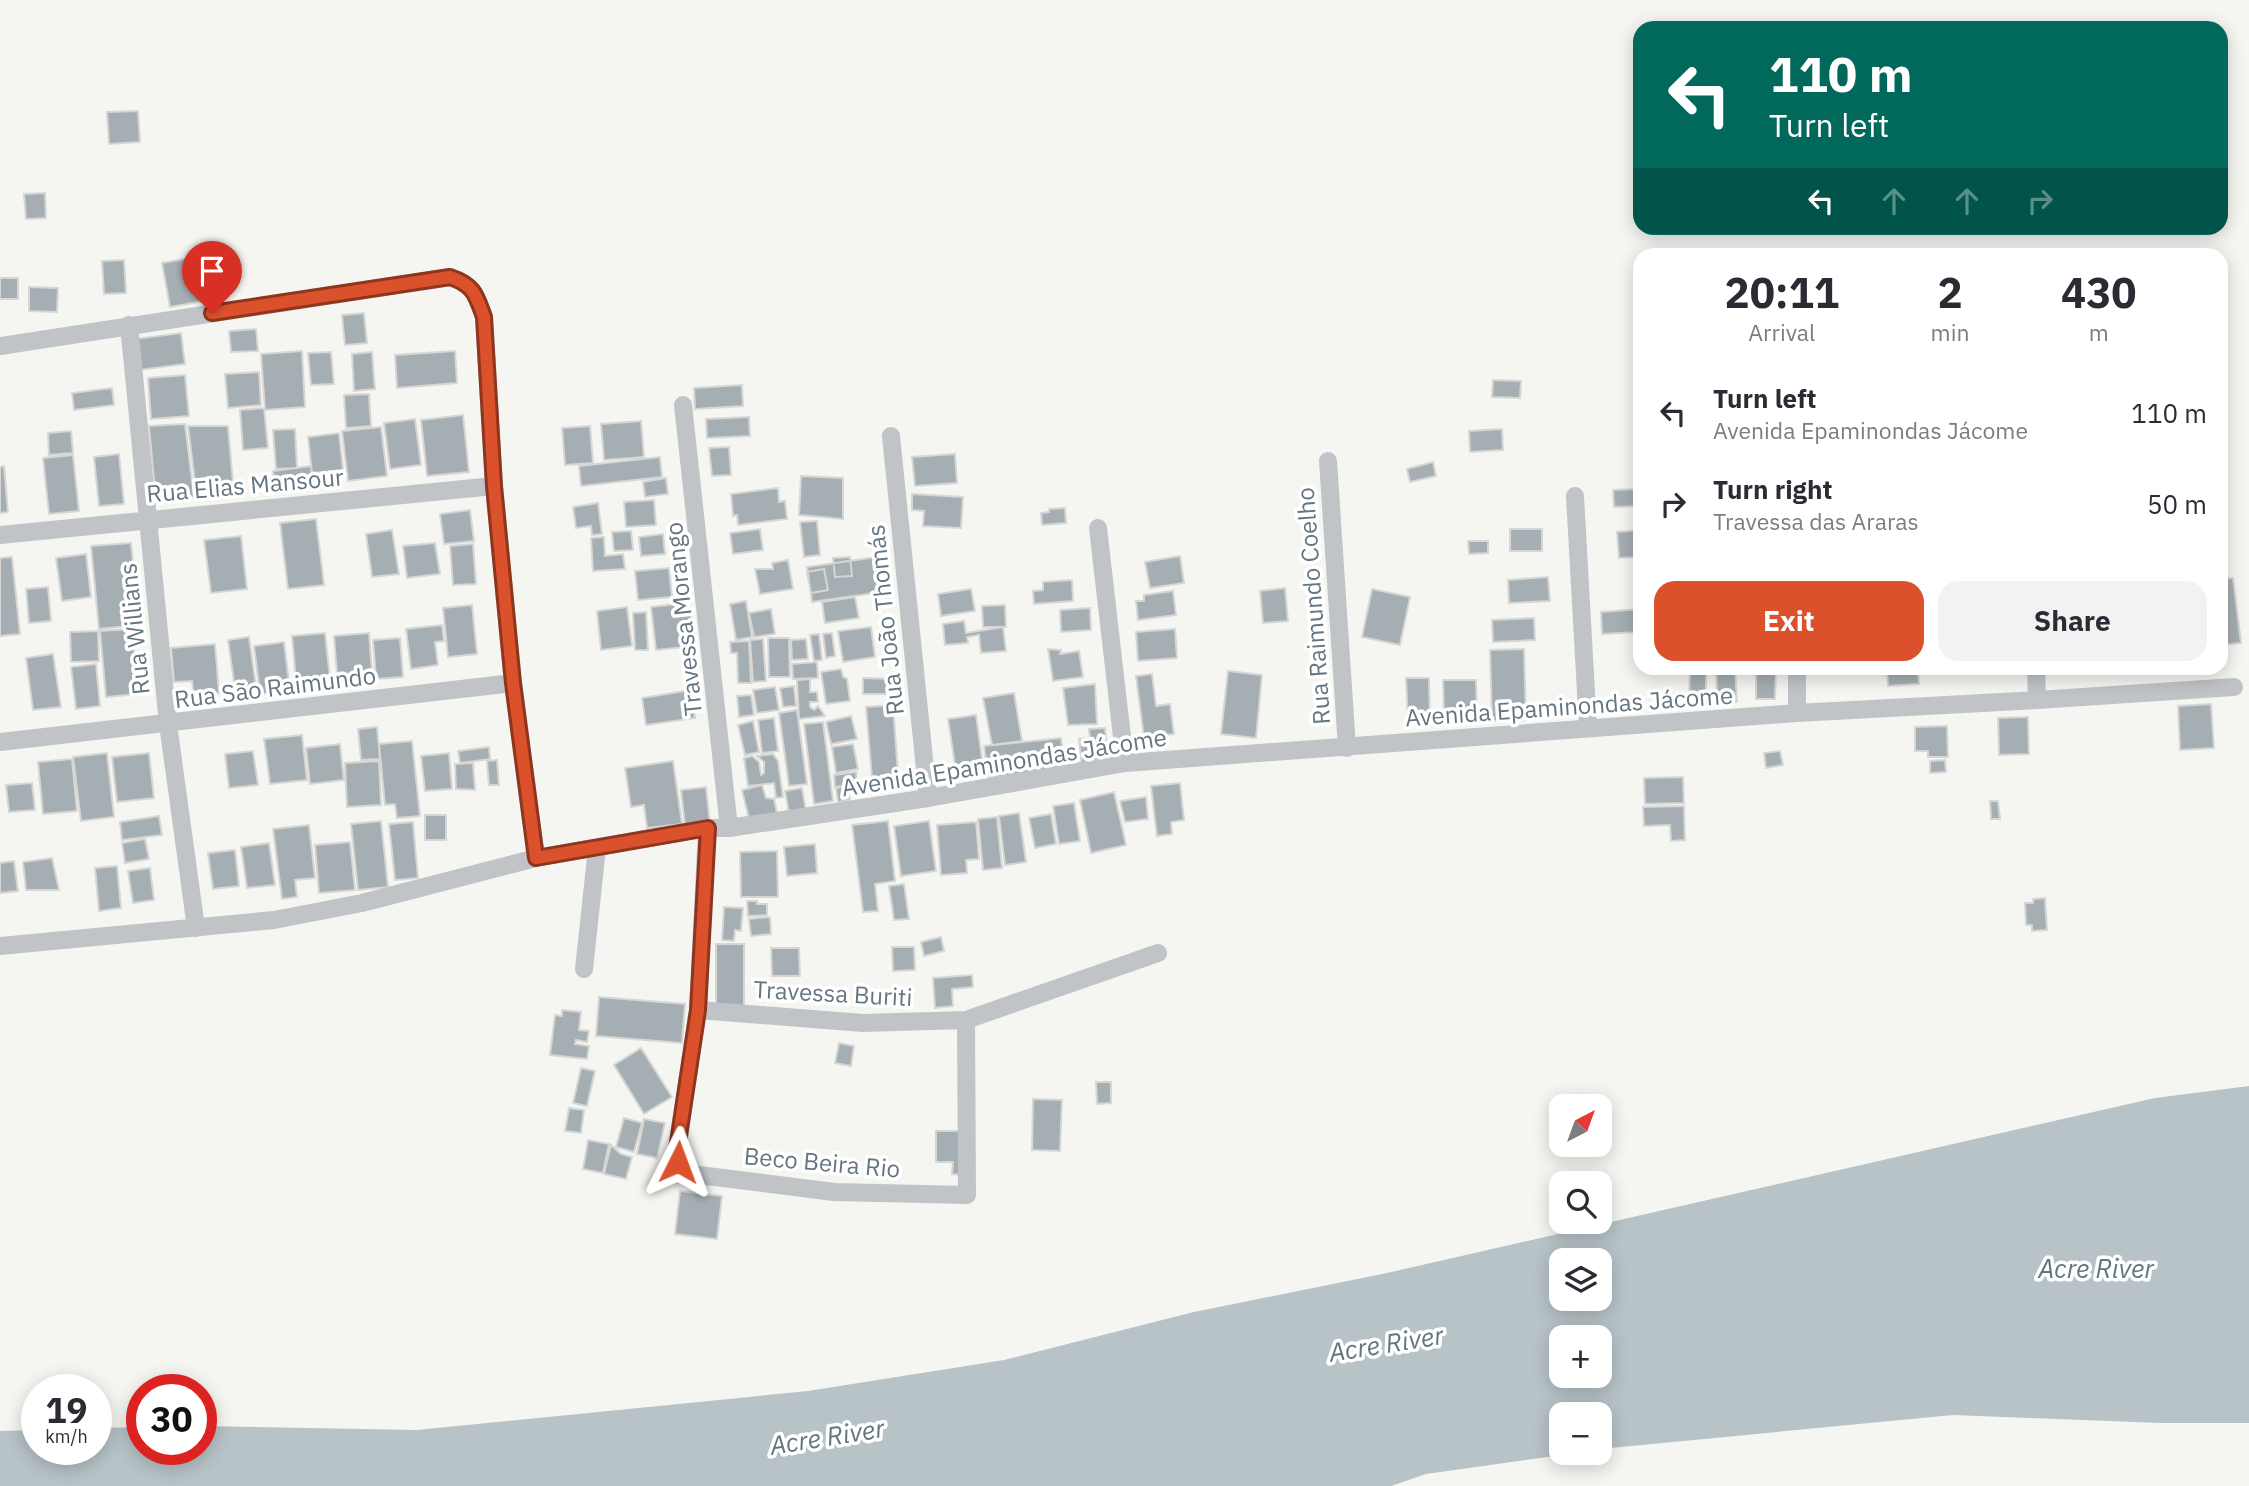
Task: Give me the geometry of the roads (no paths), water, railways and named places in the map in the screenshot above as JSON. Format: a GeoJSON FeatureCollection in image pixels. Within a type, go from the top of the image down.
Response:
{"type":"FeatureCollection","features":[{"type":"Feature","properties":{"kind":"street"},"geometry":{"type":"LineString","coordinates":[[0,346],[450,277],[463,282],[475,292],[484,317],[494,486],[513,683],[536,858]]}},
{"type":"Feature","properties":{"kind":"street","name":"Rua Willians"},"geometry":{"type":"LineString","coordinates":[[129,326],[169,724],[196,928]]}},
{"type":"Feature","properties":{"kind":"street","name":"Travessa Morango"},"geometry":{"type":"LineString","coordinates":[[683,405],[729,828]]}},
{"type":"Feature","properties":{"kind":"street","name":"Rua João Thomás"},"geometry":{"type":"LineString","coordinates":[[891,436],[928,798]]}},
{"type":"Feature","properties":{"kind":"street","name":"Rua Raimundo Coelho"},"geometry":{"type":"LineString","coordinates":[[1328,461],[1347,748]]}},
{"type":"Feature","properties":{"kind":"street","name":"Rua Elias Mansour"},"geometry":{"type":"LineString","coordinates":[[0,535],[494,486]]}},
{"type":"Feature","properties":{"kind":"street"},"geometry":{"type":"LineString","coordinates":[[1574,496],[1588,728]]}},
{"type":"Feature","properties":{"kind":"street"},"geometry":{"type":"LineString","coordinates":[[1098,528],[1125,763]]}},
{"type":"Feature","properties":{"kind":"street"},"geometry":{"type":"LineString","coordinates":[[1797,675],[1797,713]]}},
{"type":"Feature","properties":{"kind":"street"},"geometry":{"type":"LineString","coordinates":[[2036,675],[2038,700]]}},
{"type":"Feature","properties":{"kind":"street","name":"Rua São Raimundo"},"geometry":{"type":"LineString","coordinates":[[0,742],[513,683]]}},
{"type":"Feature","properties":{"kind":"street","name":"Avenida Epaminondas Jácome"},"geometry":{"type":"LineString","coordinates":[[0,946],[274,920],[362,903],[536,858],[708,828],[729,828],[928,798],[1125,763],[1797,713],[2234,687]]}},
{"type":"Feature","properties":{"kind":"street"},"geometry":{"type":"LineString","coordinates":[[698,1010],[708,828]]}},
{"type":"Feature","properties":{"kind":"street"},"geometry":{"type":"LineString","coordinates":[[584,968],[597,848]]}},
{"type":"Feature","properties":{"kind":"street","name":"Travessa Buriti"},"geometry":{"type":"LineString","coordinates":[[698,1010],[863,1023],[966,1020],[1158,953]]}},
{"type":"Feature","properties":{"kind":"street","name":"Beco Beira Rio"},"geometry":{"type":"LineString","coordinates":[[698,1010],[677,1149],[678,1162],[691,1174],[834,1192],[967,1195],[966,1020]]}},
{"type":"Feature","properties":{"kind":"water","name":"Acre River"},"geometry":{"type":"Polygon","coordinates":[[[2249,1086],[2249,1423],[2160,1423],[1953,1415],[1612,1448],[1612,1402],[1549,1402],[1549,1457],[1426,1474],[1391,1486],[0,1486],[0,1431],[21,1430],[21,1465],[112,1465],[112,1428],[126,1427],[126,1465],[217,1465],[217,1426],[417,1430],[808,1391],[1004,1360],[1194,1312],[1387,1273],[1558,1234],[1612,1234],[1612,1222],[2155,1098],[2249,1086]]]}}]}
